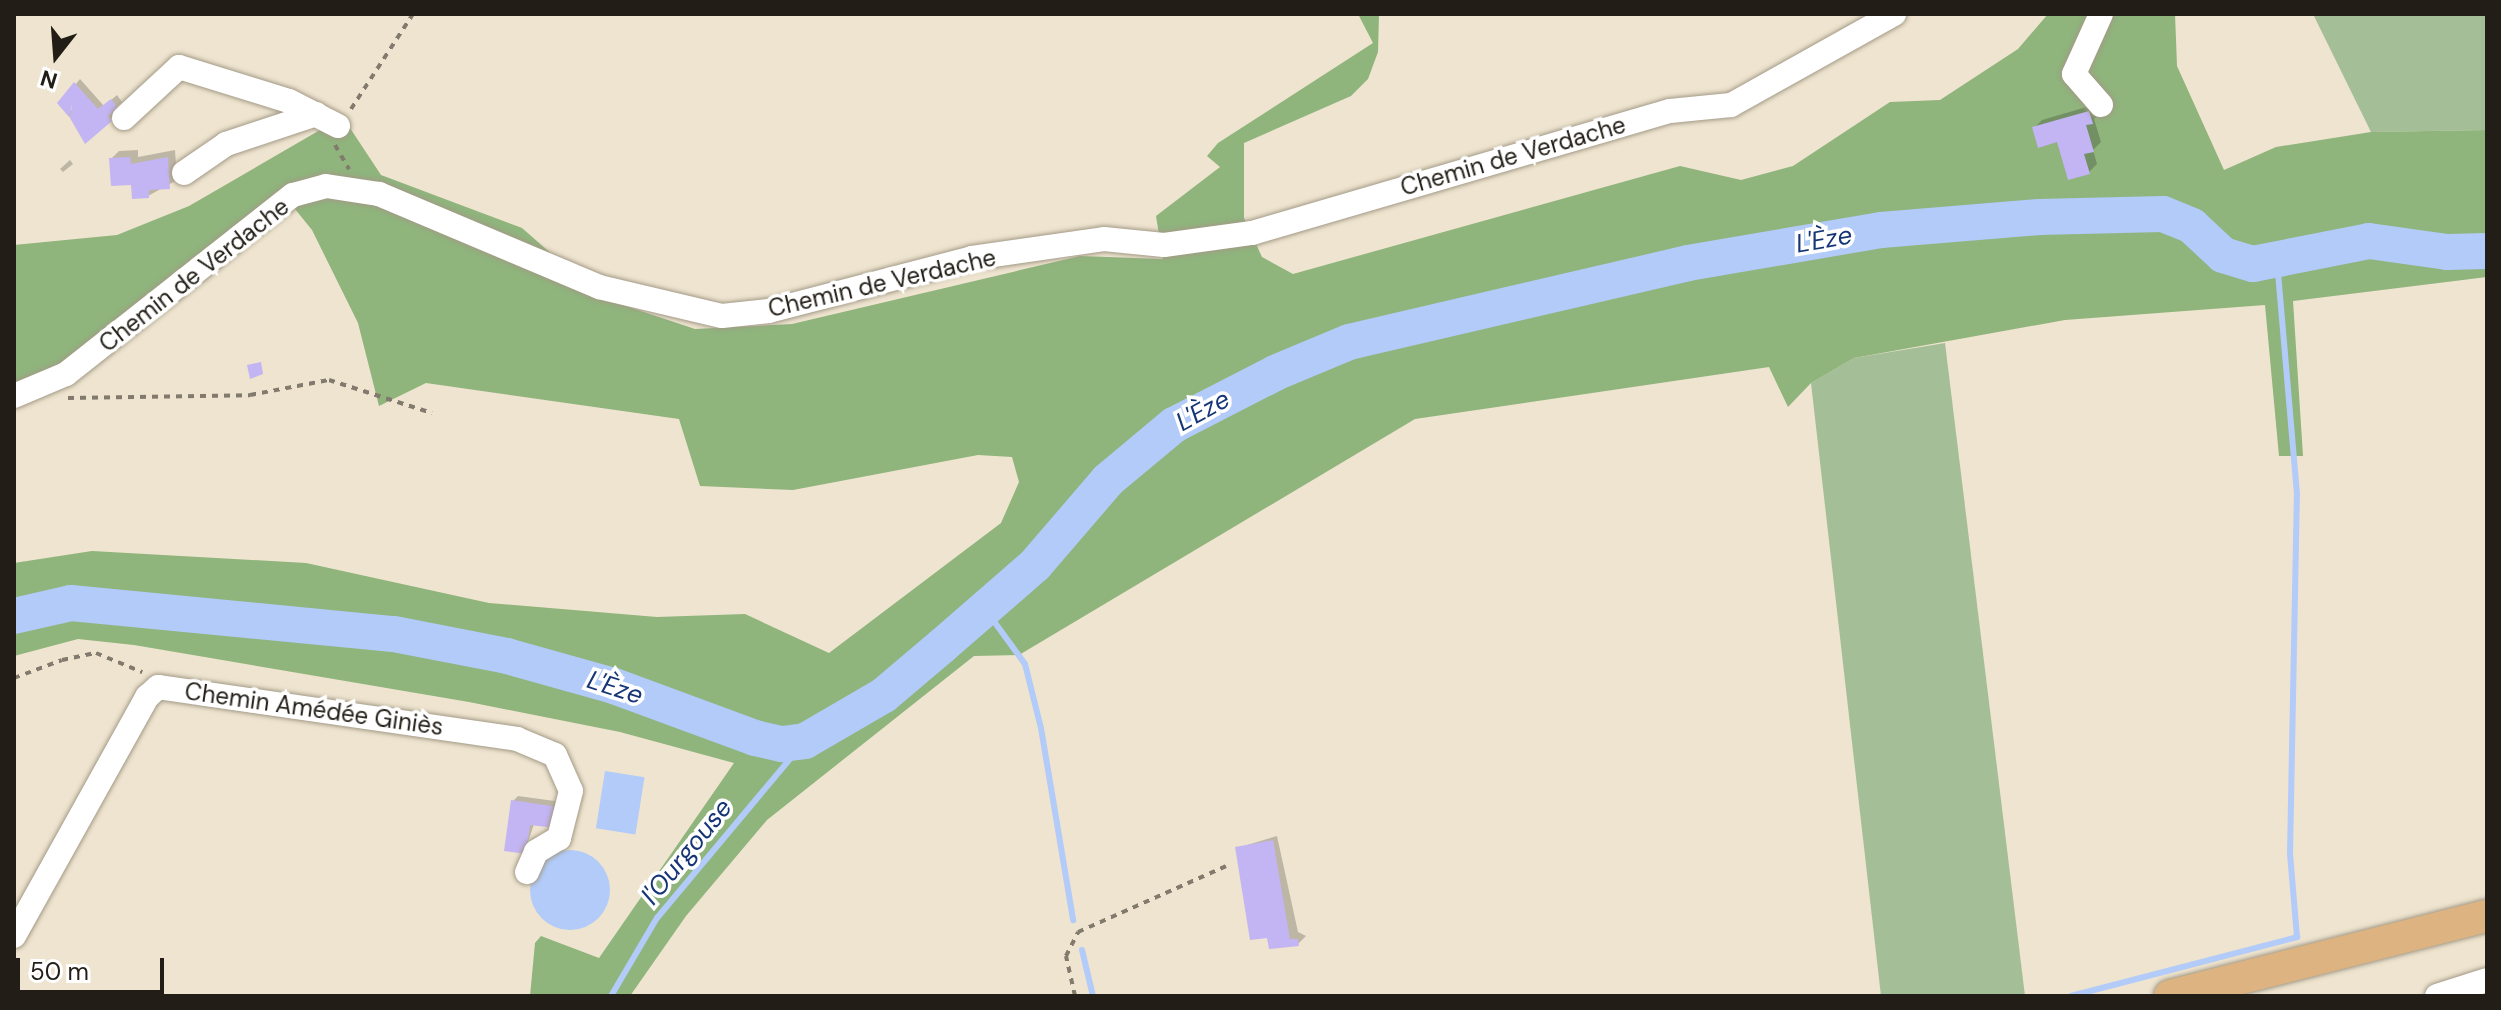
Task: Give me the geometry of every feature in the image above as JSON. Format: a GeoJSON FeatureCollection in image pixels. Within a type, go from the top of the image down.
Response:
{"type":"FeatureCollection","features":[{"type":"Feature","properties":{"kind":"main road"},"geometry":{"type":"LineString","coordinates":[[2170,996],[2487,916]]}},
{"type":"Feature","properties":{"kind":"main road"},"geometry":{"type":"LineString","coordinates":[[2416,936],[2487,923]]}},
{"type":"Feature","properties":{"kind":"street","name":"Chemin de Verdache"},"geometry":{"type":"LineString","coordinates":[[14,396],[66,374],[114,341],[293,195],[326,186],[379,194],[599,287],[709,314],[753,313],[972,258],[1104,239],[1164,245],[1252,233],[1670,111],[1731,105],[1894,14]]}},
{"type":"Feature","properties":{"kind":"street"},"geometry":{"type":"LineString","coordinates":[[2101,14],[2074,74],[2101,105]]}},
{"type":"Feature","properties":{"kind":"street"},"geometry":{"type":"LineString","coordinates":[[124,118],[179,67],[289,101],[327,120]]}},
{"type":"Feature","properties":{"kind":"street"},"geometry":{"type":"LineString","coordinates":[[184,173],[226,144],[327,120]]}},
{"type":"Feature","properties":{"kind":"street","name":"Chemin Amédée Giniès"},"geometry":{"type":"LineString","coordinates":[[14,936],[147,697],[158,687],[517,739],[555,755],[571,791],[559,838],[536,852],[527,872]]}},
{"type":"Feature","properties":{"kind":"street"},"geometry":{"type":"LineString","coordinates":[[2437,996],[2487,980]]}},
{"type":"Feature","properties":{"kind":"path"},"geometry":{"type":"LineString","coordinates":[[359,191],[335,145],[327,120],[413,14]]}},
{"type":"Feature","properties":{"kind":"path"},"geometry":{"type":"LineString","coordinates":[[57,398],[250,395],[329,380],[432,413]]}},
{"type":"Feature","properties":{"kind":"path"},"geometry":{"type":"LineString","coordinates":[[14,678],[62,660],[96,653],[135,666],[158,687]]}},
{"type":"Feature","properties":{"kind":"path"},"geometry":{"type":"LineString","coordinates":[[1075,996],[1066,956],[1078,932],[1226,866]]}},
{"type":"Feature","properties":{"kind":"green space"},"geometry":{"type":"Polygon","coordinates":[[[1358,14],[1379,14],[1378,52],[1368,79],[1351,96],[1244,143],[1244,218],[1262,257],[1293,274],[1680,166],[1741,180],[1793,166],[1890,102],[1940,100],[2018,49],[2048,14],[2175,14],[2177,66],[2224,170],[2276,147],[2371,132],[2487,130],[2487,277],[2293,301],[2303,456],[2279,456],[2265,305],[2065,320],[1854,358],[1811,383],[1788,407],[1769,367],[1415,419],[1019,655],[974,656],[767,820],[686,916],[630,996],[530,996],[535,943],[541,936],[599,958],[734,763],[620,732],[469,702],[134,645],[78,639],[14,656],[14,563],[92,551],[306,563],[489,603],[657,617],[745,614],[829,653],[1001,523],[1019,482],[1012,457],[978,455],[793,490],[700,486],[679,419],[426,383],[379,406],[358,323],[312,230],[282,193],[82,357],[14,389],[14,245],[117,235],[189,206],[320,130],[348,125],[381,175],[522,228],[602,298],[695,329],[792,324],[1080,256],[1163,259],[1156,216],[1220,167],[1207,156],[1218,143],[1373,43],[1358,14]]]}},
{"type":"Feature","properties":{"kind":"green space"},"geometry":{"type":"Polygon","coordinates":[[[2313,14],[2487,14],[2487,130],[2371,132],[2313,14]]]}},
{"type":"Feature","properties":{"kind":"green space"},"geometry":{"type":"Polygon","coordinates":[[[1945,343],[2025,996],[1881,996],[1811,383],[1854,358],[1945,343]]]}},
{"type":"Feature","properties":{"kind":"water"},"geometry":{"type":"Polygon","coordinates":[[[605,771],[645,777],[635,835],[596,828],[605,771]]]}},
{"type":"Feature","properties":{"kind":"water"},"geometry":{"type":"Polygon","coordinates":[[[570,850],[585,853],[598,862],[607,875],[610,890],[607,905],[598,918],[585,927],[570,930],[555,927],[542,918],[533,905],[530,890],[533,875],[542,862],[555,853],[570,850]]]}},
{"type":"Feature","properties":{"kind":"building"},"geometry":{"type":"Polygon","coordinates":[[[74,82],[98,109],[111,99],[118,108],[108,116],[112,121],[85,144],[70,118],[72,103],[69,117],[57,103],[74,82]]]}},
{"type":"Feature","properties":{"kind":"building"},"geometry":{"type":"Polygon","coordinates":[[[2089,111],[2093,124],[2086,125],[2094,152],[2084,154],[2090,174],[2068,180],[2057,142],[2038,148],[2032,127],[2089,111]]]}},
{"type":"Feature","properties":{"kind":"building"},"geometry":{"type":"Polygon","coordinates":[[[130,157],[131,164],[168,157],[170,189],[149,190],[149,198],[132,199],[131,185],[111,186],[109,158],[130,157]]]}},
{"type":"Feature","properties":{"kind":"building"},"geometry":{"type":"Polygon","coordinates":[[[261,362],[263,374],[250,379],[247,365],[261,362]]]}},
{"type":"Feature","properties":{"kind":"building"},"geometry":{"type":"Polygon","coordinates":[[[511,800],[558,807],[555,828],[530,825],[526,854],[504,851],[511,800]]]}},
{"type":"Feature","properties":{"kind":"building"},"geometry":{"type":"Polygon","coordinates":[[[1273,840],[1290,939],[1298,939],[1299,946],[1269,949],[1267,938],[1250,940],[1235,847],[1273,840]]]}},
{"type":"Feature","properties":{"kind":"waterway","name":"L'Èze"},"geometry":{"type":"LineString","coordinates":[[14,616],[71,603],[394,634],[507,656],[614,686],[755,738],[782,744],[805,741],[884,695],[943,645],[1035,565],[1108,480],[1174,425],[1275,373],[1349,342],[1688,263],[1881,230],[2039,217],[2163,214],[2192,226],[2223,255],[2253,264],[2369,241],[2447,252],[2487,251]]}},
{"type":"Feature","properties":{"kind":"waterway"},"geometry":{"type":"LineString","coordinates":[[2071,996],[2297,937],[2290,854],[2297,494],[2277,259]]}},
{"type":"Feature","properties":{"kind":"waterway"},"geometry":{"type":"LineString","coordinates":[[985,609],[1025,664],[1041,728],[1073,920]]}},
{"type":"Feature","properties":{"kind":"waterway","name":"l'Ourgouse"},"geometry":{"type":"LineString","coordinates":[[611,996],[657,918],[805,741]]}},
{"type":"Feature","properties":{"kind":"waterway"},"geometry":{"type":"LineString","coordinates":[[1082,950],[1093,996]]}}]}
